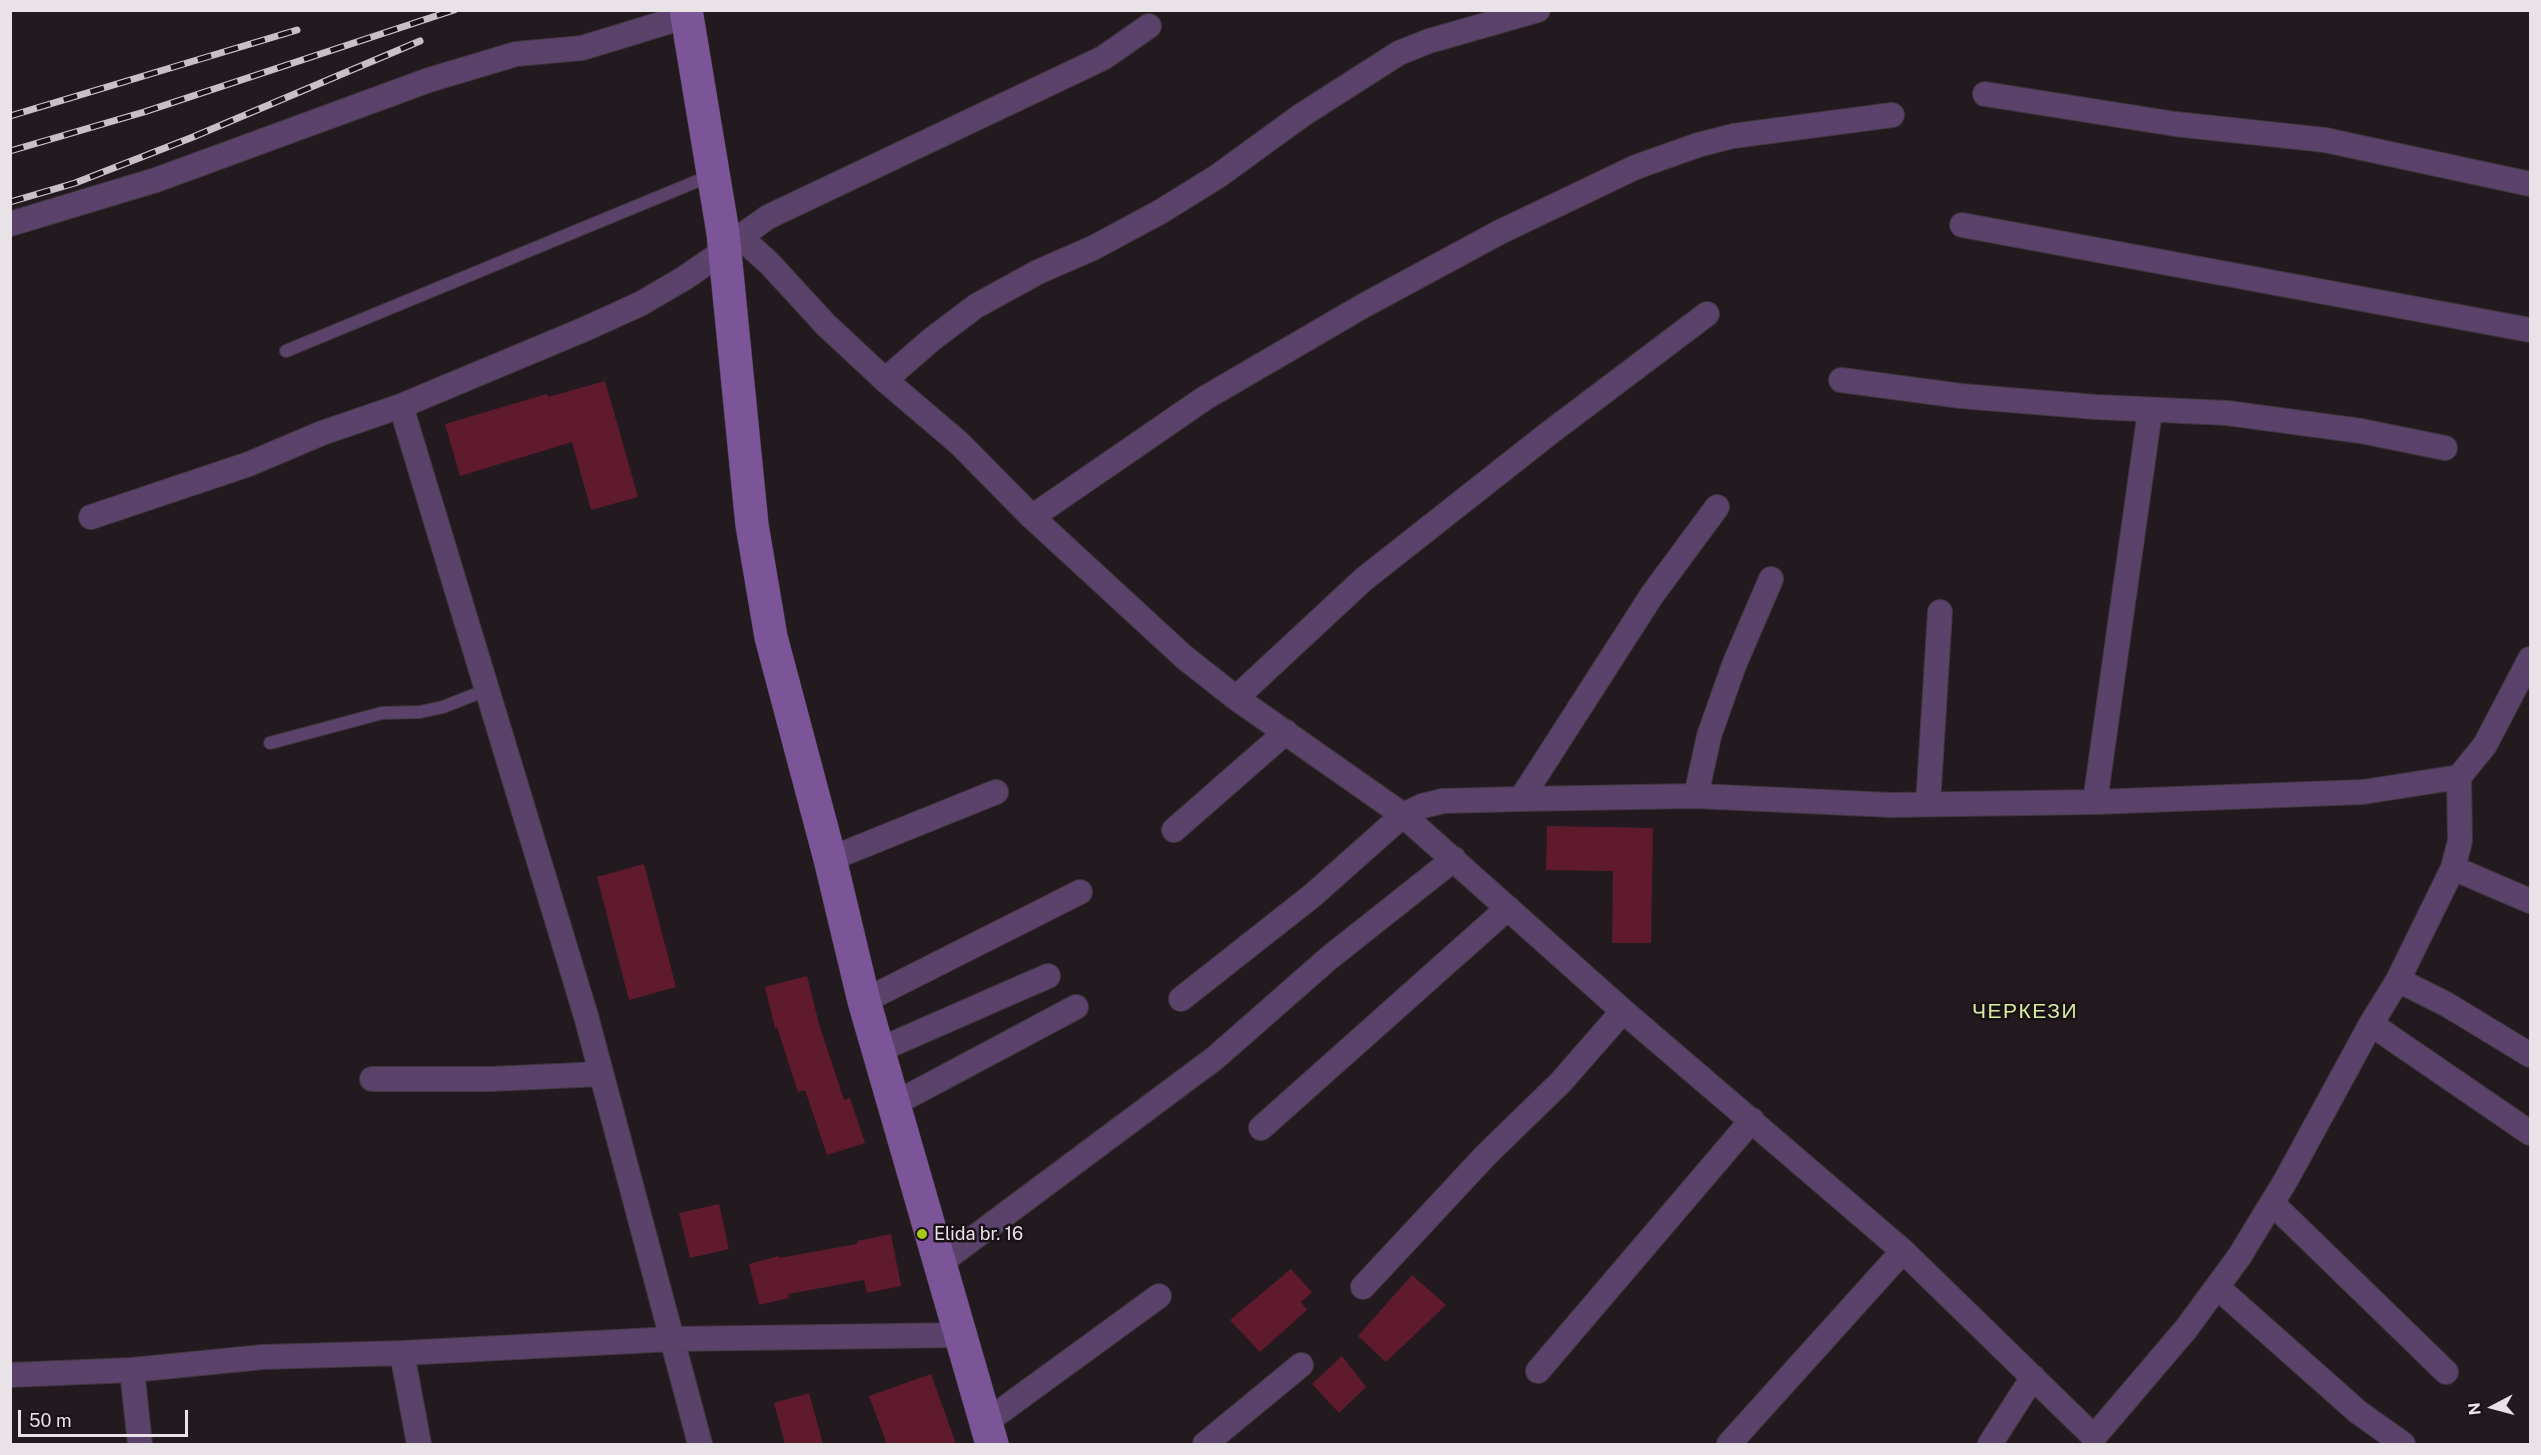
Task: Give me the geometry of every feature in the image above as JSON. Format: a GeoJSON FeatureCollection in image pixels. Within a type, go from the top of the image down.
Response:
{"type":"FeatureCollection","features":[{"type":"Feature","properties":{"kind":"main road"},"geometry":{"type":"LineString","coordinates":[[687,13],[713,175],[729,240],[753,525],[771,637],[830,859],[864,1001],[989,1433]]}},
{"type":"Feature","properties":{"kind":"street"},"geometry":{"type":"LineString","coordinates":[[885,380],[931,340],[976,306],[1038,272],[1093,248],[1160,212],[1218,176],[1302,115],[1399,53],[1429,41],[1538,10]]}},
{"type":"Feature","properties":{"kind":"street"},"geometry":{"type":"LineString","coordinates":[[10,225],[156,180],[429,80],[516,54],[582,48],[687,13]]}},
{"type":"Feature","properties":{"kind":"street"},"geometry":{"type":"LineString","coordinates":[[91,517],[249,464],[322,433],[401,405],[640,304],[683,279],[729,240],[768,217],[1103,58],[1149,26]]}},
{"type":"Feature","properties":{"kind":"street"},"geometry":{"type":"LineString","coordinates":[[1985,94],[2175,124],[2325,140],[2530,184]]}},
{"type":"Feature","properties":{"kind":"street"},"geometry":{"type":"LineString","coordinates":[[1032,517],[1205,398],[1353,312],[1500,232],[1636,168],[1698,145],[1733,136],[1892,115]]}},
{"type":"Feature","properties":{"kind":"street"},"geometry":{"type":"LineString","coordinates":[[1962,225],[2530,330]]}},
{"type":"Feature","properties":{"kind":"street"},"geometry":{"type":"LineString","coordinates":[[729,240],[769,263],[826,325],[885,380],[959,443],[1032,517],[1184,657],[1236,698],[1403,815],[1623,1011],[1903,1251],[2097,1441],[2217,1287],[2272,1203],[2371,1024],[2398,980],[2453,868],[2460,841],[2459,777],[2485,745],[2530,659]]}},
{"type":"Feature","properties":{"kind":"street"},"geometry":{"type":"LineString","coordinates":[[1236,698],[1364,579],[1548,434],[1707,314]]}},
{"type":"Feature","properties":{"kind":"street"},"geometry":{"type":"LineString","coordinates":[[1841,380],[1961,396],[2150,411],[2227,413],[2361,431],[2445,448]]}},
{"type":"Feature","properties":{"kind":"street"},"geometry":{"type":"LineString","coordinates":[[401,405],[489,689],[602,1074],[700,1444]]}},
{"type":"Feature","properties":{"kind":"street"},"geometry":{"type":"LineString","coordinates":[[2095,802],[2150,411]]}},
{"type":"Feature","properties":{"kind":"street"},"geometry":{"type":"LineString","coordinates":[[1521,799],[1652,595],[1717,507]]}},
{"type":"Feature","properties":{"kind":"street"},"geometry":{"type":"LineString","coordinates":[[1696,796],[1709,736],[1734,665],[1771,579]]}},
{"type":"Feature","properties":{"kind":"street"},"geometry":{"type":"LineString","coordinates":[[1928,804],[1940,612]]}},
{"type":"Feature","properties":{"kind":"street"},"geometry":{"type":"LineString","coordinates":[[1174,830],[1286,732]]}},
{"type":"Feature","properties":{"kind":"street"},"geometry":{"type":"LineString","coordinates":[[1181,999],[1313,895],[1403,815],[1422,806],[1443,801],[1696,796],[1928,804],[2095,802],[2363,792],[2459,777]]}},
{"type":"Feature","properties":{"kind":"street"},"geometry":{"type":"LineString","coordinates":[[830,859],[996,792]]}},
{"type":"Feature","properties":{"kind":"street"},"geometry":{"type":"LineString","coordinates":[[940,1263],[1215,1058],[1329,958],[1454,859]]}},
{"type":"Feature","properties":{"kind":"street"},"geometry":{"type":"LineString","coordinates":[[2453,868],[2530,901]]}},
{"type":"Feature","properties":{"kind":"street"},"geometry":{"type":"LineString","coordinates":[[864,1001],[1080,892]]}},
{"type":"Feature","properties":{"kind":"street"},"geometry":{"type":"LineString","coordinates":[[1261,1128],[1508,908]]}},
{"type":"Feature","properties":{"kind":"street"},"geometry":{"type":"LineString","coordinates":[[879,1050],[1048,976]]}},
{"type":"Feature","properties":{"kind":"street"},"geometry":{"type":"LineString","coordinates":[[2398,980],[2446,1004],[2530,1055]]}},
{"type":"Feature","properties":{"kind":"street"},"geometry":{"type":"LineString","coordinates":[[894,1104],[1076,1007]]}},
{"type":"Feature","properties":{"kind":"street"},"geometry":{"type":"LineString","coordinates":[[1363,1287],[1486,1155],[1561,1082],[1623,1011]]}},
{"type":"Feature","properties":{"kind":"street"},"geometry":{"type":"LineString","coordinates":[[2371,1024],[2530,1133]]}},
{"type":"Feature","properties":{"kind":"street"},"geometry":{"type":"LineString","coordinates":[[372,1079],[501,1078],[602,1074]]}},
{"type":"Feature","properties":{"kind":"street"},"geometry":{"type":"LineString","coordinates":[[1538,1371],[1752,1120]]}},
{"type":"Feature","properties":{"kind":"street"},"geometry":{"type":"LineString","coordinates":[[2272,1203],[2446,1372]]}},
{"type":"Feature","properties":{"kind":"street"},"geometry":{"type":"LineString","coordinates":[[1729,1444],[1903,1251]]}},
{"type":"Feature","properties":{"kind":"street"},"geometry":{"type":"LineString","coordinates":[[2217,1287],[2358,1412],[2403,1444]]}},
{"type":"Feature","properties":{"kind":"street"},"geometry":{"type":"LineString","coordinates":[[989,1433],[1159,1296]]}},
{"type":"Feature","properties":{"kind":"street"},"geometry":{"type":"LineString","coordinates":[[10,1376],[132,1370],[263,1357],[402,1353],[673,1339],[962,1335]]}},
{"type":"Feature","properties":{"kind":"street"},"geometry":{"type":"LineString","coordinates":[[402,1353],[419,1444]]}},
{"type":"Feature","properties":{"kind":"street"},"geometry":{"type":"LineString","coordinates":[[1205,1444],[1301,1365]]}},
{"type":"Feature","properties":{"kind":"street"},"geometry":{"type":"LineString","coordinates":[[132,1370],[140,1444]]}},
{"type":"Feature","properties":{"kind":"street"},"geometry":{"type":"LineString","coordinates":[[1990,1444],[2033,1377]]}},
{"type":"Feature","properties":{"kind":"lane"},"geometry":{"type":"LineString","coordinates":[[286,351],[713,175]]}},
{"type":"Feature","properties":{"kind":"lane"},"geometry":{"type":"LineString","coordinates":[[270,743],[382,713],[420,712],[442,707],[489,689]]}},
{"type":"Feature","properties":{"kind":"building"},"geometry":{"type":"Polygon","coordinates":[[[605,381],[638,497],[591,510],[572,442],[460,476],[445,424],[547,394],[548,397],[605,381]]]}},
{"type":"Feature","properties":{"kind":"building"},"geometry":{"type":"Polygon","coordinates":[[[1547,826],[1653,828],[1651,943],[1612,943],[1613,871],[1546,870],[1547,826]]]}},
{"type":"Feature","properties":{"kind":"building"},"geometry":{"type":"Polygon","coordinates":[[[644,864],[676,987],[629,1000],[597,877],[644,864]]]}},
{"type":"Feature","properties":{"kind":"building"},"geometry":{"type":"Polygon","coordinates":[[[807,976],[819,1024],[844,1100],[850,1098],[865,1143],[827,1155],[805,1090],[798,1092],[777,1027],[775,1028],[765,987],[807,976]]]}},
{"type":"Feature","properties":{"kind":"building"},"geometry":{"type":"Polygon","coordinates":[[[719,1204],[729,1249],[690,1258],[679,1213],[719,1204]]]}},
{"type":"Feature","properties":{"kind":"building"},"geometry":{"type":"Polygon","coordinates":[[[891,1234],[901,1286],[867,1293],[864,1280],[788,1294],[789,1298],[759,1305],[749,1264],[779,1256],[779,1258],[857,1244],[857,1241],[891,1234]]]}},
{"type":"Feature","properties":{"kind":"building"},"geometry":{"type":"Polygon","coordinates":[[[1291,1269],[1312,1292],[1301,1302],[1307,1310],[1260,1352],[1230,1320],[1291,1269]]]}},
{"type":"Feature","properties":{"kind":"building"},"geometry":{"type":"Polygon","coordinates":[[[1412,1275],[1446,1305],[1386,1362],[1358,1336],[1412,1275]]]}},
{"type":"Feature","properties":{"kind":"building"},"geometry":{"type":"Polygon","coordinates":[[[1342,1356],[1366,1387],[1339,1413],[1312,1384],[1342,1356]]]}},
{"type":"Feature","properties":{"kind":"building"},"geometry":{"type":"Polygon","coordinates":[[[931,1374],[956,1444],[887,1444],[869,1396],[931,1374]]]}},
{"type":"Feature","properties":{"kind":"building"},"geometry":{"type":"Polygon","coordinates":[[[809,1393],[823,1444],[785,1444],[774,1403],[809,1393]]]}},
{"type":"Feature","properties":{"kind":"railway"},"geometry":{"type":"LineString","coordinates":[[10,151],[144,112],[454,10]]}},
{"type":"Feature","properties":{"kind":"railway"},"geometry":{"type":"LineString","coordinates":[[10,116],[297,30]]}},
{"type":"Feature","properties":{"kind":"railway"},"geometry":{"type":"LineString","coordinates":[[10,202],[75,183],[193,137],[420,41]]}},
{"type":"Feature","properties":{"kind":"place","name":"Elida br. 16"},"geometry":{"type":"Point","coordinates":[922,1234]}},
{"type":"Feature","properties":{"kind":"district","name":"ЧЕРКЕЗИ"},"geometry":{"type":"Point","coordinates":[2025,1012]}}]}
